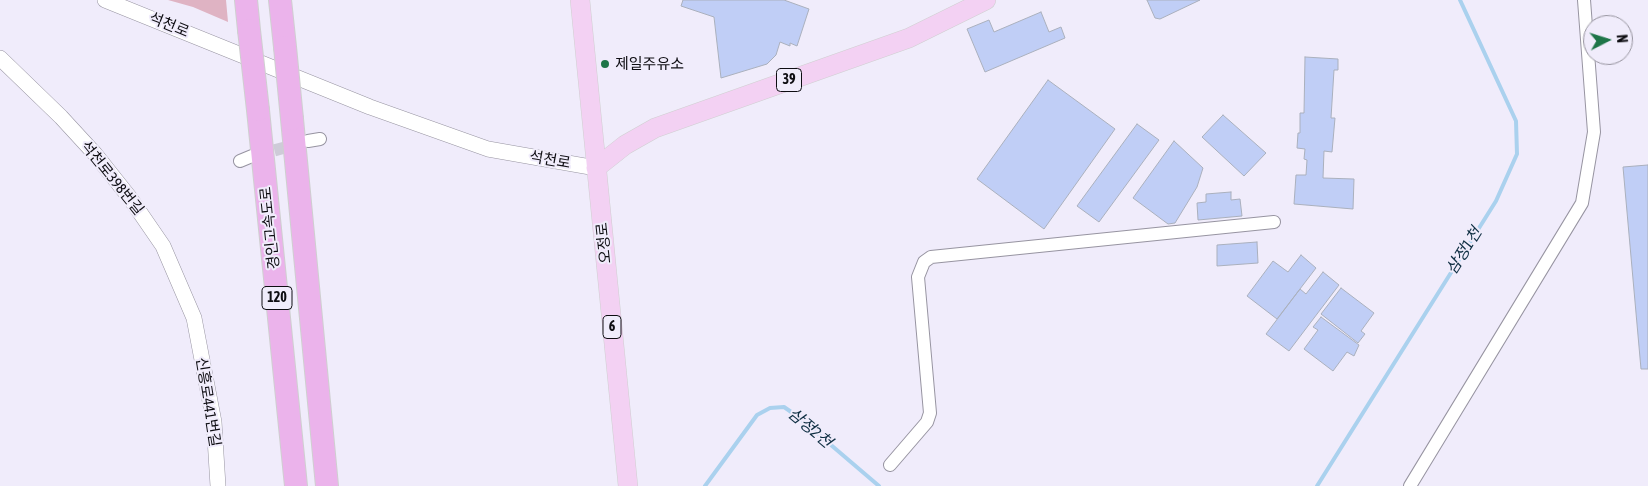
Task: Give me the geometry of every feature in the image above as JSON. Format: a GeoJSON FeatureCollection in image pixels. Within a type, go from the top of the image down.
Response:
{"type":"FeatureCollection","features":[{"type":"Feature","properties":{"kind":"highway","name":"경인고속도로"},"geometry":{"type":"LineString","coordinates":[[246,0],[296,486]]}},
{"type":"Feature","properties":{"kind":"highway","name":"120"},"geometry":{"type":"LineString","coordinates":[[280,0],[327,486]]}},
{"type":"Feature","properties":{"kind":"main road","name":"오정로"},"geometry":{"type":"LineString","coordinates":[[580,0],[628,486]]}},
{"type":"Feature","properties":{"kind":"main road","name":"39"},"geometry":{"type":"LineString","coordinates":[[596,168],[625,145],[655,128],[909,38],[986,0]]}},
{"type":"Feature","properties":{"kind":"street","name":"석천로"},"geometry":{"type":"LineString","coordinates":[[105,0],[370,107],[488,149],[596,168]]}},
{"type":"Feature","properties":{"kind":"street"},"geometry":{"type":"LineString","coordinates":[[1410,486],[1582,203],[1594,132],[1584,0]]}},
{"type":"Feature","properties":{"kind":"street","name":"석천로398번길"},"geometry":{"type":"LineString","coordinates":[[0,58],[61,117],[130,198],[163,246],[194,318]]}},
{"type":"Feature","properties":{"kind":"street"},"geometry":{"type":"LineString","coordinates":[[890,465],[927,422],[930,413],[918,277],[924,262],[931,257],[1274,222]]}},
{"type":"Feature","properties":{"kind":"street","name":"신흥로441번길"},"geometry":{"type":"LineString","coordinates":[[194,318],[214,422],[218,486]]}},
{"type":"Feature","properties":{"kind":"shaded area"},"geometry":{"type":"Polygon","coordinates":[[[168,0],[226,0],[228,22],[193,7],[168,0]]]}},
{"type":"Feature","properties":{"kind":"building"},"geometry":{"type":"Polygon","coordinates":[[[683,0],[784,0],[809,9],[797,46],[790,43],[790,46],[780,42],[776,55],[767,64],[721,78],[714,17],[681,6],[683,0]]]}},
{"type":"Feature","properties":{"kind":"building"},"geometry":{"type":"Polygon","coordinates":[[[1147,0],[1200,0],[1160,19],[1155,18],[1147,0]]]}},
{"type":"Feature","properties":{"kind":"building"},"geometry":{"type":"Polygon","coordinates":[[[1041,12],[1049,32],[1061,27],[1065,38],[985,72],[967,29],[989,20],[994,32],[1041,12]]]}},
{"type":"Feature","properties":{"kind":"building"},"geometry":{"type":"Polygon","coordinates":[[[1305,57],[1338,59],[1338,70],[1334,70],[1331,118],[1335,118],[1332,152],[1324,151],[1323,178],[1354,179],[1353,209],[1294,204],[1296,175],[1306,175],[1307,160],[1304,159],[1305,149],[1297,148],[1298,133],[1300,133],[1300,113],[1304,113],[1305,57]]]}},
{"type":"Feature","properties":{"kind":"building"},"geometry":{"type":"Polygon","coordinates":[[[1048,80],[1115,129],[1044,229],[977,179],[1048,80]]]}},
{"type":"Feature","properties":{"kind":"building"},"geometry":{"type":"Polygon","coordinates":[[[1223,115],[1266,153],[1244,176],[1202,137],[1223,115]]]}},
{"type":"Feature","properties":{"kind":"building"},"geometry":{"type":"Polygon","coordinates":[[[1137,124],[1159,140],[1099,222],[1077,206],[1137,124]]]}},
{"type":"Feature","properties":{"kind":"building"},"geometry":{"type":"Polygon","coordinates":[[[1174,141],[1203,168],[1197,187],[1175,223],[1168,224],[1133,198],[1174,141]]]}},
{"type":"Feature","properties":{"kind":"building"},"geometry":{"type":"Polygon","coordinates":[[[1648,165],[1648,369],[1641,369],[1623,167],[1648,165]]]}},
{"type":"Feature","properties":{"kind":"building"},"geometry":{"type":"Polygon","coordinates":[[[1231,192],[1231,200],[1240,199],[1242,216],[1198,220],[1197,203],[1206,202],[1206,194],[1231,192]]]}},
{"type":"Feature","properties":{"kind":"building"},"geometry":{"type":"Polygon","coordinates":[[[1257,242],[1258,263],[1217,266],[1217,245],[1257,242]]]}},
{"type":"Feature","properties":{"kind":"building"},"geometry":{"type":"Polygon","coordinates":[[[1301,255],[1316,268],[1277,319],[1247,296],[1273,261],[1288,272],[1301,255]]]}},
{"type":"Feature","properties":{"kind":"building"},"geometry":{"type":"Polygon","coordinates":[[[1323,272],[1339,285],[1289,351],[1266,334],[1300,289],[1306,294],[1323,272]]]}},
{"type":"Feature","properties":{"kind":"building"},"geometry":{"type":"Polygon","coordinates":[[[1341,288],[1374,313],[1361,331],[1365,334],[1358,343],[1321,314],[1341,288]]]}},
{"type":"Feature","properties":{"kind":"building"},"geometry":{"type":"Polygon","coordinates":[[[1321,317],[1359,345],[1354,356],[1347,352],[1333,371],[1304,349],[1318,330],[1313,327],[1321,317]]]}},
{"type":"Feature","properties":{"kind":"waterway","name":"삼정1천"},"geometry":{"type":"LineString","coordinates":[[1317,486],[1496,201],[1517,154],[1516,121],[1460,0]]}},
{"type":"Feature","properties":{"kind":"waterway","name":"삼정2천"},"geometry":{"type":"LineString","coordinates":[[705,486],[757,415],[770,408],[784,407],[879,486]]}},
{"type":"Feature","properties":{"kind":"tunnel"},"geometry":{"type":"LineString","coordinates":[[257,155],[298,144]]}},
{"type":"Feature","properties":{"kind":"place","name":"제일주유소"},"geometry":{"type":"Point","coordinates":[605,64]}}]}
